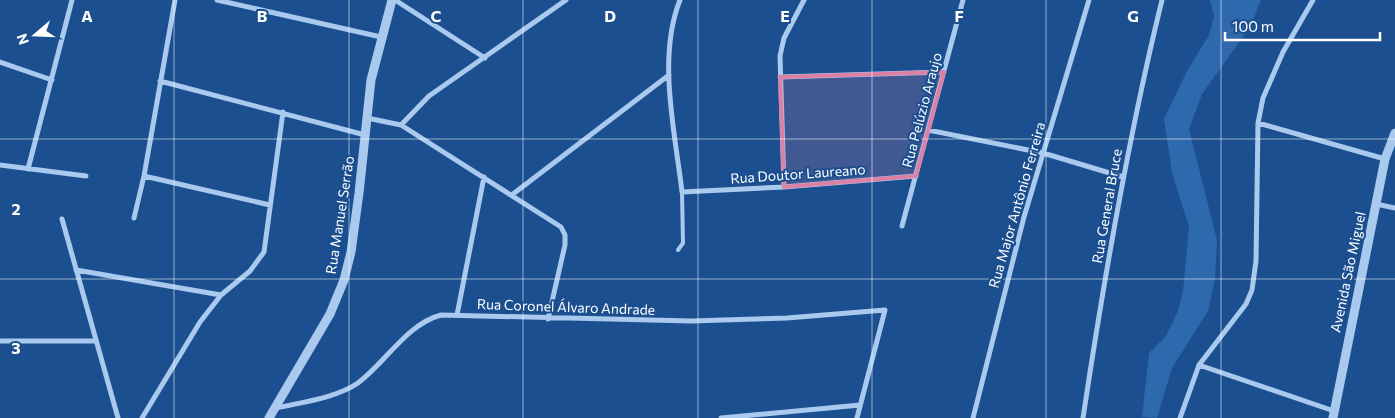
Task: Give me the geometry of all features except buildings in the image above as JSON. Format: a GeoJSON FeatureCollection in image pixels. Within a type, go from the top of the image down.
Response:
{"type":"FeatureCollection","features":[{"type":"Feature","properties":{"kind":"street"},"geometry":{"type":"LineString","coordinates":[[28,169],[72,0]]}},
{"type":"Feature","properties":{"kind":"street"},"geometry":{"type":"LineString","coordinates":[[134,218],[144,176],[175,0]]}},
{"type":"Feature","properties":{"kind":"street"},"geometry":{"type":"LineString","coordinates":[[217,0],[381,37]]}},
{"type":"Feature","properties":{"kind":"street"},"geometry":{"type":"LineString","coordinates":[[393,0],[485,58]]}},
{"type":"Feature","properties":{"kind":"street","name":"Rua Manuel Serrão"},"geometry":{"type":"LineString","coordinates":[[269,418],[277,408],[330,314],[342,288],[351,252],[371,80],[381,37],[393,0]]}},
{"type":"Feature","properties":{"kind":"street"},"geometry":{"type":"LineString","coordinates":[[401,124],[429,96],[566,0]]}},
{"type":"Feature","properties":{"kind":"street"},"geometry":{"type":"LineString","coordinates":[[680,0],[673,26],[669,75],[682,192]]}},
{"type":"Feature","properties":{"kind":"street"},"geometry":{"type":"LineString","coordinates":[[784,187],[780,56],[784,38],[804,0]]}},
{"type":"Feature","properties":{"kind":"street","name":"Rua Pelúzio Araujo"},"geometry":{"type":"LineString","coordinates":[[902,226],[964,0]]}},
{"type":"Feature","properties":{"kind":"street","name":"Rua Major Antônio Ferreira"},"geometry":{"type":"LineString","coordinates":[[972,418],[1024,217],[1090,0]]}},
{"type":"Feature","properties":{"kind":"street","name":"Rua General Bruce"},"geometry":{"type":"LineString","coordinates":[[1083,418],[1124,177],[1142,82],[1162,0]]}},
{"type":"Feature","properties":{"kind":"street"},"geometry":{"type":"LineString","coordinates":[[1180,418],[1200,365],[1246,304],[1252,290],[1256,261],[1258,123],[1263,98],[1272,74],[1313,0]]}},
{"type":"Feature","properties":{"kind":"street"},"geometry":{"type":"LineString","coordinates":[[0,62],[52,80]]}},
{"type":"Feature","properties":{"kind":"street"},"geometry":{"type":"LineString","coordinates":[[780,76],[944,72]]}},
{"type":"Feature","properties":{"kind":"street"},"geometry":{"type":"LineString","coordinates":[[512,194],[669,75]]}},
{"type":"Feature","properties":{"kind":"street"},"geometry":{"type":"LineString","coordinates":[[160,81],[365,135]]}},
{"type":"Feature","properties":{"kind":"street"},"geometry":{"type":"LineString","coordinates":[[142,418],[200,322],[221,295],[244,278],[264,252],[283,112]]}},
{"type":"Feature","properties":{"kind":"street"},"geometry":{"type":"LineString","coordinates":[[367,118],[401,124],[561,227],[565,235],[565,245],[548,319]]}},
{"type":"Feature","properties":{"kind":"street"},"geometry":{"type":"LineString","coordinates":[[1258,123],[1385,159]]}},
{"type":"Feature","properties":{"kind":"street"},"geometry":{"type":"LineString","coordinates":[[928,130],[1043,153],[1124,177]]}},
{"type":"Feature","properties":{"kind":"street","name":"Avenida São Miguel"},"geometry":{"type":"LineString","coordinates":[[1333,414],[1385,159],[1395,133]]}},
{"type":"Feature","properties":{"kind":"street"},"geometry":{"type":"LineString","coordinates":[[0,165],[86,176]]}},
{"type":"Feature","properties":{"kind":"street"},"geometry":{"type":"LineString","coordinates":[[144,176],[270,205]]}},
{"type":"Feature","properties":{"kind":"street","name":"Rua Doutor Laureano"},"geometry":{"type":"LineString","coordinates":[[682,192],[784,187],[916,176]]}},
{"type":"Feature","properties":{"kind":"street"},"geometry":{"type":"LineString","coordinates":[[457,315],[484,177]]}},
{"type":"Feature","properties":{"kind":"street"},"geometry":{"type":"LineString","coordinates":[[1376,204],[1395,208]]}},
{"type":"Feature","properties":{"kind":"street"},"geometry":{"type":"LineString","coordinates":[[62,219],[118,418]]}},
{"type":"Feature","properties":{"kind":"street"},"geometry":{"type":"LineString","coordinates":[[76,270],[221,295]]}},
{"type":"Feature","properties":{"kind":"street","name":"Rua Coronel Álvaro Andrade"},"geometry":{"type":"LineString","coordinates":[[277,408],[351,387],[367,376],[420,324],[441,315],[691,321],[787,318],[884,310],[860,405]]}},
{"type":"Feature","properties":{"kind":"street"},"geometry":{"type":"LineString","coordinates":[[0,340],[95,341]]}},
{"type":"Feature","properties":{"kind":"street"},"geometry":{"type":"LineString","coordinates":[[1200,365],[1333,414]]}},
{"type":"Feature","properties":{"kind":"street"},"geometry":{"type":"LineString","coordinates":[[721,418],[860,405],[857,418]]}},
{"type":"Feature","properties":{"kind":"lane"},"geometry":{"type":"LineString","coordinates":[[678,250],[683,243],[682,192]]}},
{"type":"Feature","properties":{"kind":"highlighted area"},"geometry":{"type":"Polygon","coordinates":[[[944,72],[916,176],[784,187],[780,77],[944,72]]]}},
{"type":"Feature","properties":{"kind":"shaded area"},"geometry":{"type":"Polygon","coordinates":[[[1210,0],[1261,0],[1250,27],[1202,94],[1189,129],[1217,240],[1215,279],[1208,311],[1172,368],[1157,418],[1142,417],[1149,353],[1166,336],[1178,311],[1183,291],[1189,227],[1172,173],[1164,119],[1187,71],[1209,35],[1214,16],[1210,0]]]}}]}
